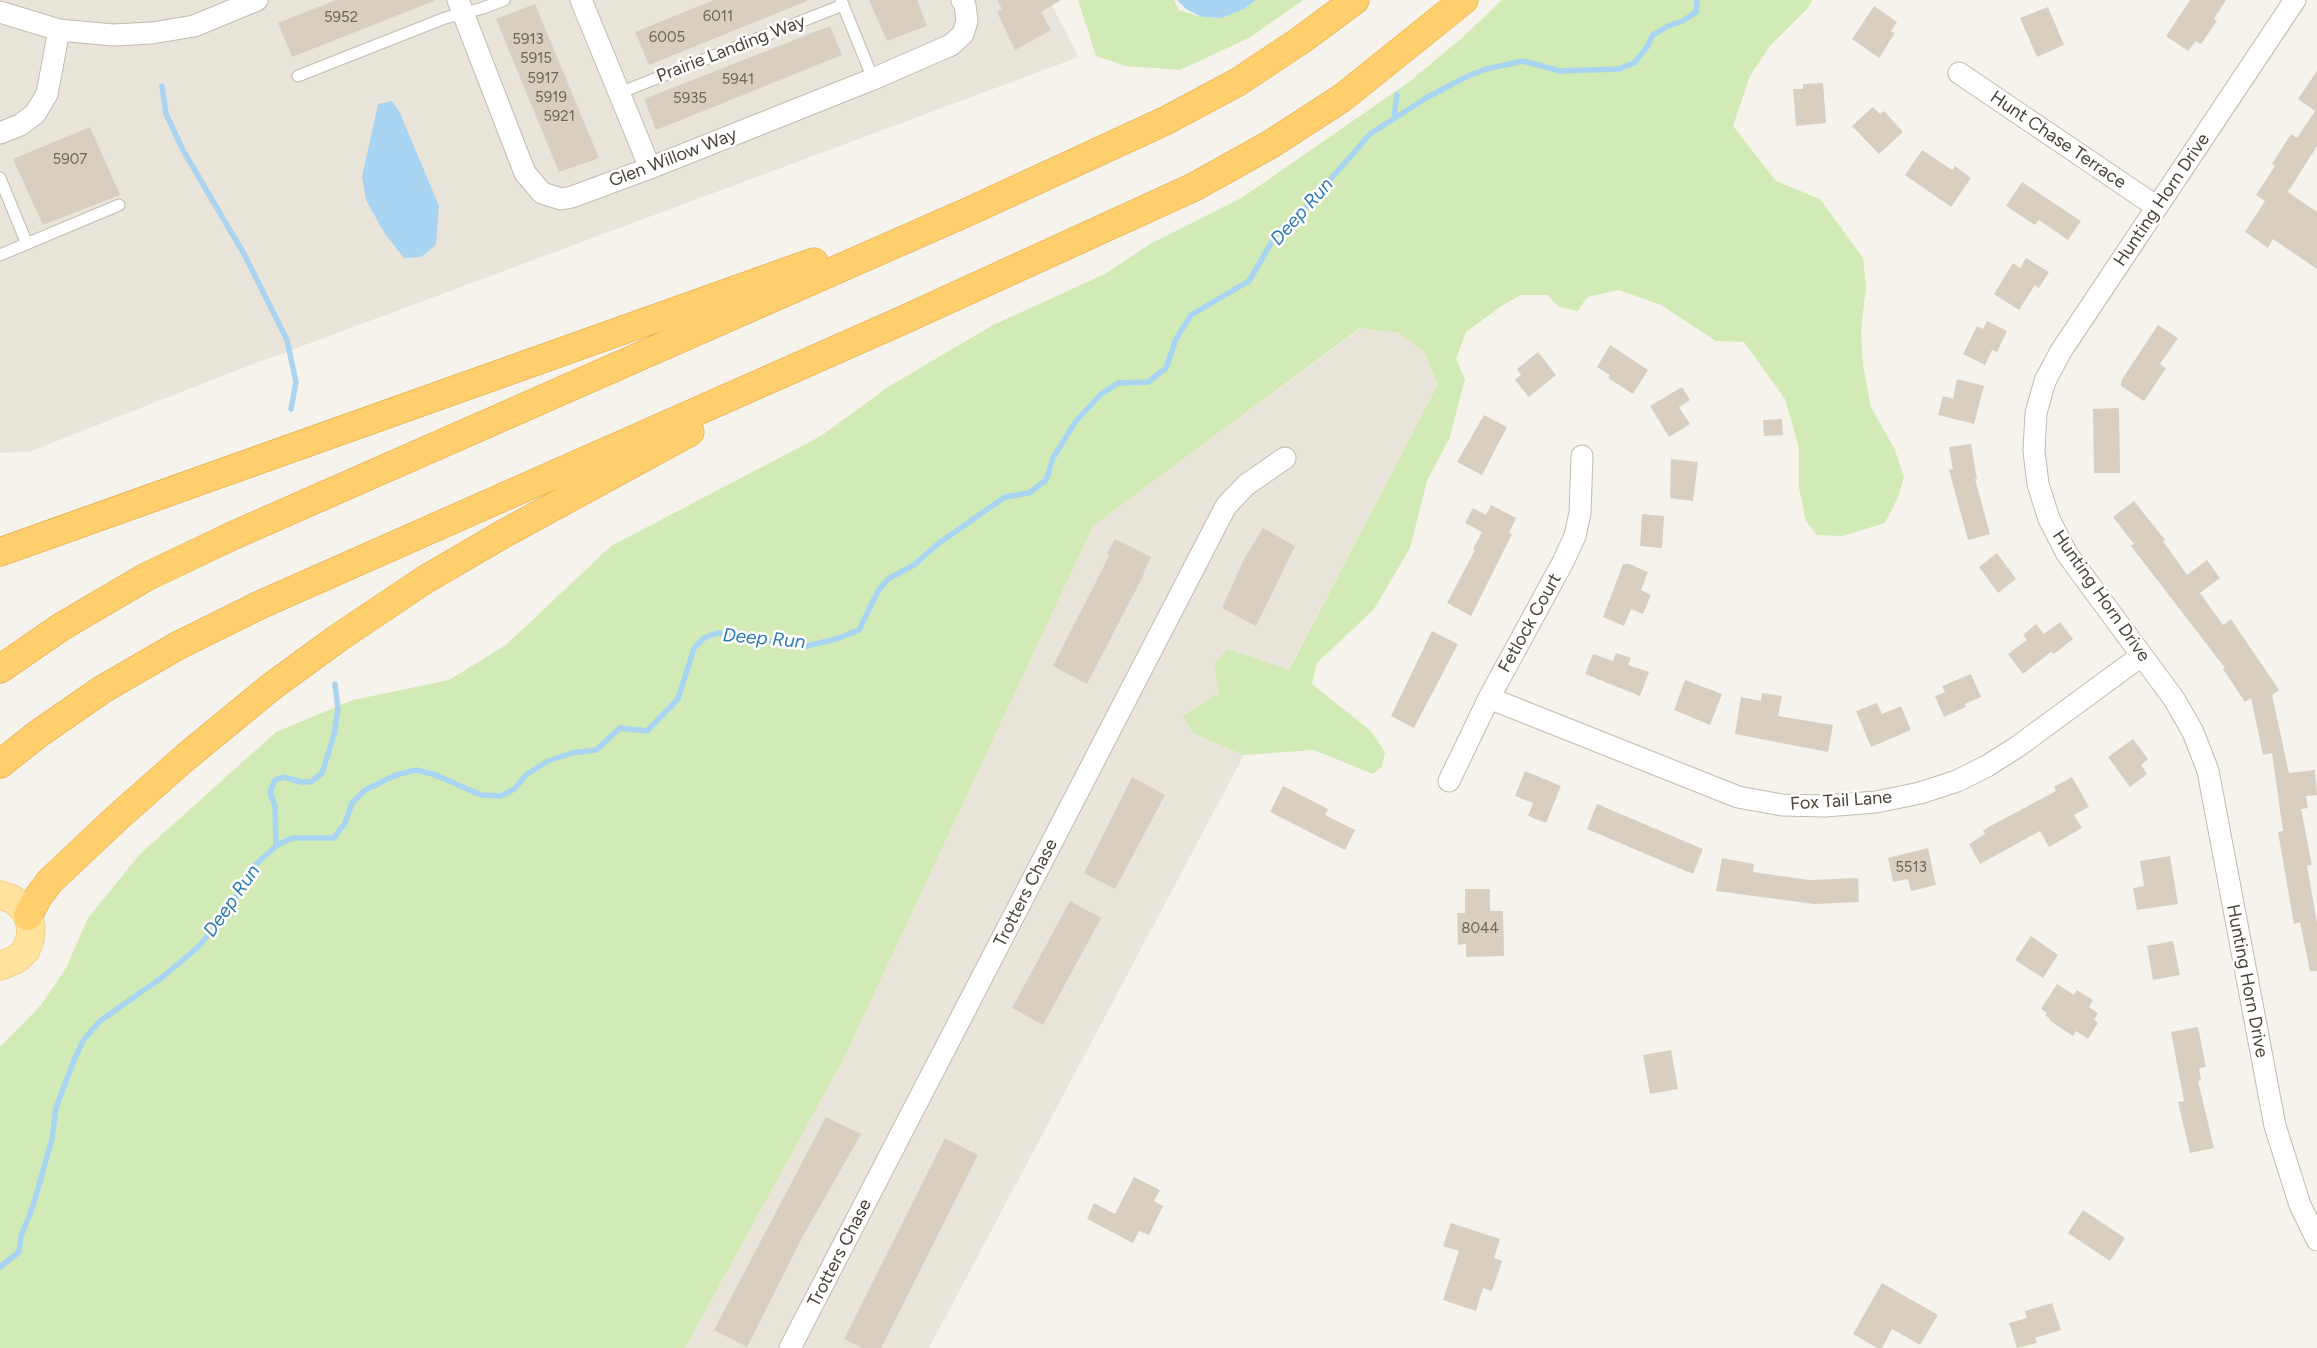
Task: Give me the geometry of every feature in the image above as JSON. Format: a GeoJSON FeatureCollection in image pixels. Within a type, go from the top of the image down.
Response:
{"type":"FeatureCollection","features":[{"type":"Feature","properties":{"kind":"highway"},"geometry":{"type":"LineString","coordinates":[[0,669],[61,627],[146,577],[215,544],[972,210],[1165,121],[1238,82],[1301,40],[1355,0]]}},
{"type":"Feature","properties":{"kind":"highway"},"geometry":{"type":"LineString","coordinates":[[0,764],[38,734],[103,689],[187,640],[262,604],[901,321],[1194,187],[1271,144],[1342,98],[1464,0]]}},
{"type":"Feature","properties":{"kind":"highway"},"geometry":{"type":"LineString","coordinates":[[0,552],[759,281],[972,210]]}},
{"type":"Feature","properties":{"kind":"highway"},"geometry":{"type":"LineString","coordinates":[[28,916],[38,896],[50,881],[118,817],[194,749],[338,638],[426,580],[505,533],[613,473],[901,321]]}},
{"type":"Feature","properties":{"kind":"main road"},"geometry":{"type":"LineString","coordinates":[[0,895],[12,899],[21,906],[28,916],[31,927],[30,939],[26,950],[18,959],[0,966]]}},
{"type":"Feature","properties":{"kind":"street"},"geometry":{"type":"LineString","coordinates":[[11,9],[59,30],[113,35],[152,33],[194,26],[257,0]]}},
{"type":"Feature","properties":{"kind":"street"},"geometry":{"type":"LineString","coordinates":[[581,0],[650,168]]}},
{"type":"Feature","properties":{"kind":"street","name":"Glen Willow Way"},"geometry":{"type":"LineString","coordinates":[[461,7],[525,173],[542,193],[561,199],[572,198],[650,168],[951,45],[963,34],[967,21],[965,5],[962,0]]}},
{"type":"Feature","properties":{"kind":"street","name":"Hunting Horn Drive"},"geometry":{"type":"LineString","coordinates":[[2295,0],[2061,351],[2046,381],[2036,413],[2034,451],[2038,484],[2049,519],[2067,554],[2174,699],[2193,732],[2208,771],[2275,1126],[2300,1205],[2317,1240]]}},
{"type":"Feature","properties":{"kind":"street"},"geometry":{"type":"LineString","coordinates":[[0,133],[20,124],[35,114],[47,94],[59,30]]}},
{"type":"Feature","properties":{"kind":"street","name":"Hunt Chase Terrace"},"geometry":{"type":"LineString","coordinates":[[1959,72],[2157,207]]}},
{"type":"Feature","properties":{"kind":"street","name":"Fetlock Court"},"geometry":{"type":"LineString","coordinates":[[1449,782],[1489,698],[1563,562],[1575,536],[1580,512],[1582,456]]}},
{"type":"Feature","properties":{"kind":"street","name":"Trotters Chase"},"geometry":{"type":"LineString","coordinates":[[790,1348],[1226,506],[1246,485],[1285,458]]}},
{"type":"Feature","properties":{"kind":"street","name":"Fox Tail Lane"},"geometry":{"type":"LineString","coordinates":[[1489,698],[1738,797],[1782,805],[1825,806],[1876,802],[1920,794],[1957,781],[1987,766],[2017,747],[2141,656]]}},
{"type":"Feature","properties":{"kind":"lane"},"geometry":{"type":"LineString","coordinates":[[298,76],[445,18],[461,7],[504,0]]}},
{"type":"Feature","properties":{"kind":"lane"},"geometry":{"type":"LineString","coordinates":[[842,3],[873,78]]}},
{"type":"Feature","properties":{"kind":"lane","name":"Prairie Landing Way"},"geometry":{"type":"LineString","coordinates":[[619,93],[842,3]]}},
{"type":"Feature","properties":{"kind":"lane"},"geometry":{"type":"LineString","coordinates":[[0,178],[28,244]]}},
{"type":"Feature","properties":{"kind":"lane"},"geometry":{"type":"LineString","coordinates":[[0,255],[120,205]]}},
{"type":"Feature","properties":{"kind":"shaded area"},"geometry":{"type":"Polygon","coordinates":[[[0,0],[1049,0],[1079,57],[219,377],[29,452],[0,453],[0,0]]]}},
{"type":"Feature","properties":{"kind":"shaded area"},"geometry":{"type":"Polygon","coordinates":[[[1361,328],[1399,333],[1424,352],[1438,384],[1244,755],[929,1348],[685,1348],[843,1060],[1093,526],[1361,328]]]}},
{"type":"Feature","properties":{"kind":"green space"},"geometry":{"type":"Polygon","coordinates":[[[1078,0],[1174,0],[1179,10],[1202,17],[1222,18],[1244,9],[1256,0],[1303,0],[1251,37],[1180,70],[1126,66],[1096,56],[1078,0]]]}},
{"type":"Feature","properties":{"kind":"green space"},"geometry":{"type":"Polygon","coordinates":[[[1502,0],[1812,0],[1808,8],[1770,46],[1750,76],[1733,126],[1776,181],[1820,199],[1863,258],[1866,287],[1861,330],[1863,365],[1871,407],[1895,450],[1904,477],[1898,497],[1885,523],[1842,536],[1817,535],[1806,521],[1799,488],[1799,448],[1785,399],[1744,342],[1716,341],[1661,305],[1619,290],[1587,297],[1578,311],[1559,307],[1547,295],[1521,295],[1503,305],[1466,332],[1456,359],[1465,379],[1450,437],[1427,481],[1410,548],[1374,609],[1317,663],[1312,684],[1371,731],[1385,752],[1382,767],[1373,774],[1314,750],[1244,755],[1193,733],[1183,716],[1219,693],[1214,663],[1228,649],[1289,670],[1438,384],[1424,352],[1399,333],[1360,328],[1093,526],[843,1060],[685,1348],[0,1348],[0,1047],[41,1005],[66,968],[88,918],[140,854],[276,732],[353,700],[449,680],[506,645],[611,546],[821,436],[888,387],[993,325],[1105,274],[1150,244],[1243,197],[1409,82],[1463,37],[1502,0]]]}},
{"type":"Feature","properties":{"kind":"water"},"geometry":{"type":"Polygon","coordinates":[[[1177,0],[1256,0],[1244,9],[1222,18],[1202,17],[1186,9],[1177,0]]]}},
{"type":"Feature","properties":{"kind":"water"},"geometry":{"type":"Polygon","coordinates":[[[392,101],[400,113],[439,206],[436,245],[421,257],[404,258],[385,234],[366,200],[362,177],[378,104],[392,101]]]}},
{"type":"Feature","properties":{"kind":"building"},"geometry":{"type":"Polygon","coordinates":[[[336,0],[434,1],[292,57],[278,23],[336,0]]]}},
{"type":"Feature","properties":{"kind":"building"},"geometry":{"type":"Polygon","coordinates":[[[714,0],[807,1],[649,65],[635,32],[714,0]]]}},
{"type":"Feature","properties":{"kind":"building"},"geometry":{"type":"Polygon","coordinates":[[[869,0],[917,0],[927,26],[887,41],[869,0]]]}},
{"type":"Feature","properties":{"kind":"building"},"geometry":{"type":"Polygon","coordinates":[[[997,0],[1061,0],[1041,12],[1051,30],[1015,50],[997,12],[1002,9],[997,0]]]}},
{"type":"Feature","properties":{"kind":"building"},"geometry":{"type":"Polygon","coordinates":[[[2190,0],[2226,0],[2214,19],[2217,21],[2201,44],[2196,41],[2188,51],[2166,36],[2190,0]]]}},
{"type":"Feature","properties":{"kind":"building"},"geometry":{"type":"Polygon","coordinates":[[[535,4],[599,158],[559,172],[496,19],[535,4]]]}},
{"type":"Feature","properties":{"kind":"building"},"geometry":{"type":"Polygon","coordinates":[[[1874,6],[1897,22],[1891,31],[1895,33],[1879,58],[1852,39],[1874,6]]]}},
{"type":"Feature","properties":{"kind":"building"},"geometry":{"type":"Polygon","coordinates":[[[2048,7],[2064,45],[2037,57],[2020,18],[2048,7]]]}},
{"type":"Feature","properties":{"kind":"building"},"geometry":{"type":"Polygon","coordinates":[[[830,26],[842,55],[656,130],[644,99],[830,26]]]}},
{"type":"Feature","properties":{"kind":"building"},"geometry":{"type":"Polygon","coordinates":[[[2317,71],[2317,146],[2288,192],[2317,212],[2317,269],[2273,239],[2268,248],[2245,232],[2265,201],[2256,195],[2275,166],[2272,164],[2291,134],[2297,138],[2315,111],[2298,99],[2317,71]]]}},
{"type":"Feature","properties":{"kind":"building"},"geometry":{"type":"Polygon","coordinates":[[[1823,83],[1826,123],[1796,126],[1793,89],[1803,89],[1803,84],[1823,83]]]}},
{"type":"Feature","properties":{"kind":"building"},"geometry":{"type":"Polygon","coordinates":[[[1873,107],[1880,114],[1884,111],[1903,132],[1879,154],[1852,126],[1873,107]]]}},
{"type":"Feature","properties":{"kind":"building"},"geometry":{"type":"Polygon","coordinates":[[[90,127],[120,195],[43,225],[13,159],[90,127]]]}},
{"type":"Feature","properties":{"kind":"building"},"geometry":{"type":"Polygon","coordinates":[[[1922,150],[1952,170],[1955,166],[1971,178],[1951,207],[1905,175],[1922,150]]]}},
{"type":"Feature","properties":{"kind":"building"},"geometry":{"type":"Polygon","coordinates":[[[2022,182],[2081,221],[2068,240],[2039,220],[2035,225],[2006,206],[2022,182]]]}},
{"type":"Feature","properties":{"kind":"building"},"geometry":{"type":"Polygon","coordinates":[[[2026,258],[2049,272],[2039,288],[2035,285],[2019,310],[1994,294],[2013,263],[2020,268],[2026,258]]]}},
{"type":"Feature","properties":{"kind":"building"},"geometry":{"type":"Polygon","coordinates":[[[1987,321],[2007,331],[1997,352],[1992,350],[1985,365],[1963,354],[1977,326],[1983,329],[1987,321]]]}},
{"type":"Feature","properties":{"kind":"building"},"geometry":{"type":"Polygon","coordinates":[[[2158,325],[2178,338],[2160,364],[2166,368],[2144,401],[2121,386],[2121,381],[2158,325]]]}},
{"type":"Feature","properties":{"kind":"building"},"geometry":{"type":"Polygon","coordinates":[[[1610,345],[1648,370],[1633,394],[1608,378],[1610,375],[1597,367],[1610,345]]]}},
{"type":"Feature","properties":{"kind":"building"},"geometry":{"type":"Polygon","coordinates":[[[1538,352],[1556,375],[1529,397],[1515,380],[1521,375],[1517,369],[1538,352]]]}},
{"type":"Feature","properties":{"kind":"building"},"geometry":{"type":"Polygon","coordinates":[[[1957,379],[1984,386],[1974,424],[1938,415],[1943,396],[1953,399],[1957,379]]]}},
{"type":"Feature","properties":{"kind":"building"},"geometry":{"type":"Polygon","coordinates":[[[1682,387],[1690,400],[1679,407],[1690,424],[1669,437],[1650,406],[1682,387]]]}},
{"type":"Feature","properties":{"kind":"building"},"geometry":{"type":"Polygon","coordinates":[[[2119,408],[2120,473],[2094,473],[2093,409],[2119,408]]]}},
{"type":"Feature","properties":{"kind":"building"},"geometry":{"type":"Polygon","coordinates":[[[1484,415],[1507,427],[1482,475],[1457,462],[1484,415]]]}},
{"type":"Feature","properties":{"kind":"building"},"geometry":{"type":"Polygon","coordinates":[[[1782,419],[1783,435],[1764,436],[1763,420],[1782,419]]]}},
{"type":"Feature","properties":{"kind":"building"},"geometry":{"type":"Polygon","coordinates":[[[1971,444],[1977,479],[1975,479],[1990,534],[1968,540],[1949,470],[1953,469],[1949,447],[1971,444]]]}},
{"type":"Feature","properties":{"kind":"building"},"geometry":{"type":"Polygon","coordinates":[[[1671,459],[1698,462],[1693,501],[1670,498],[1671,459]]]}},
{"type":"Feature","properties":{"kind":"building"},"geometry":{"type":"Polygon","coordinates":[[[2134,501],[2165,540],[2163,541],[2187,575],[2207,560],[2220,578],[2200,593],[2223,625],[2231,619],[2279,690],[2272,695],[2289,773],[2315,770],[2317,795],[2306,796],[2308,808],[2301,809],[2312,865],[2307,866],[2317,923],[2317,971],[2310,971],[2300,922],[2294,924],[2278,832],[2283,831],[2272,753],[2263,755],[2251,698],[2245,702],[2223,669],[2225,668],[2131,546],[2134,544],[2113,517],[2134,501]]]}},
{"type":"Feature","properties":{"kind":"building"},"geometry":{"type":"Polygon","coordinates":[[[1491,505],[1516,518],[1509,533],[1512,534],[1471,616],[1447,603],[1475,550],[1473,549],[1482,532],[1465,523],[1473,508],[1486,515],[1491,505]]]}},
{"type":"Feature","properties":{"kind":"building"},"geometry":{"type":"Polygon","coordinates":[[[1642,514],[1664,516],[1662,548],[1640,546],[1642,514]]]}},
{"type":"Feature","properties":{"kind":"building"},"geometry":{"type":"Polygon","coordinates":[[[1263,528],[1295,546],[1256,626],[1222,608],[1244,559],[1263,528]]]}},
{"type":"Feature","properties":{"kind":"building"},"geometry":{"type":"Polygon","coordinates":[[[1115,539],[1151,557],[1087,684],[1053,666],[1109,556],[1107,554],[1115,539]]]}},
{"type":"Feature","properties":{"kind":"building"},"geometry":{"type":"Polygon","coordinates":[[[1997,553],[2016,579],[1998,593],[1979,567],[1997,553]]]}},
{"type":"Feature","properties":{"kind":"building"},"geometry":{"type":"Polygon","coordinates":[[[1623,564],[1629,564],[1648,572],[1641,590],[1651,595],[1643,614],[1631,609],[1624,626],[1603,617],[1623,564]]]}},
{"type":"Feature","properties":{"kind":"building"},"geometry":{"type":"Polygon","coordinates":[[[2060,622],[2073,639],[2054,654],[2051,652],[2023,674],[2008,654],[2027,640],[2023,635],[2036,624],[2044,634],[2060,622]]]}},
{"type":"Feature","properties":{"kind":"building"},"geometry":{"type":"Polygon","coordinates":[[[1432,631],[1458,644],[1414,728],[1391,716],[1432,631]]]}},
{"type":"Feature","properties":{"kind":"building"},"geometry":{"type":"Polygon","coordinates":[[[1616,653],[1631,658],[1628,665],[1649,672],[1640,696],[1585,674],[1593,654],[1613,661],[1616,653]]]}},
{"type":"Feature","properties":{"kind":"building"},"geometry":{"type":"Polygon","coordinates":[[[1971,674],[1981,697],[1965,704],[1966,707],[1944,717],[1935,696],[1945,692],[1942,686],[1971,674]]]}},
{"type":"Feature","properties":{"kind":"building"},"geometry":{"type":"Polygon","coordinates":[[[1685,680],[1722,694],[1710,725],[1674,710],[1685,680]]]}},
{"type":"Feature","properties":{"kind":"building"},"geometry":{"type":"Polygon","coordinates":[[[1762,693],[1782,696],[1778,716],[1833,725],[1828,752],[1735,734],[1741,697],[1761,701],[1762,693]]]}},
{"type":"Feature","properties":{"kind":"building"},"geometry":{"type":"Polygon","coordinates":[[[1877,703],[1882,714],[1901,706],[1911,730],[1871,747],[1856,711],[1877,703]]]}},
{"type":"Feature","properties":{"kind":"building"},"geometry":{"type":"Polygon","coordinates":[[[2133,739],[2148,759],[2141,765],[2147,774],[2130,787],[2108,757],[2133,739]]]}},
{"type":"Feature","properties":{"kind":"building"},"geometry":{"type":"Polygon","coordinates":[[[1525,771],[1561,786],[1546,823],[1528,816],[1533,803],[1515,796],[1525,771]]]}},
{"type":"Feature","properties":{"kind":"building"},"geometry":{"type":"Polygon","coordinates":[[[1132,777],[1165,795],[1115,889],[1084,873],[1132,777]]]}},
{"type":"Feature","properties":{"kind":"building"},"geometry":{"type":"Polygon","coordinates":[[[2072,777],[2089,807],[2074,815],[2082,828],[2049,847],[2040,831],[1980,864],[1969,844],[1985,834],[1983,830],[2056,791],[2054,787],[2072,777]]]}},
{"type":"Feature","properties":{"kind":"building"},"geometry":{"type":"Polygon","coordinates":[[[1283,786],[1328,809],[1325,815],[1355,830],[1345,850],[1270,812],[1283,786]]]}},
{"type":"Feature","properties":{"kind":"building"},"geometry":{"type":"Polygon","coordinates":[[[1597,804],[1703,849],[1693,874],[1587,829],[1597,804]]]}},
{"type":"Feature","properties":{"kind":"building"},"geometry":{"type":"Polygon","coordinates":[[[1928,848],[1936,885],[1911,891],[1908,879],[1893,882],[1888,858],[1928,848]]]}},
{"type":"Feature","properties":{"kind":"building"},"geometry":{"type":"Polygon","coordinates":[[[2170,856],[2178,904],[2137,910],[2133,888],[2144,886],[2140,861],[2170,856]]]}},
{"type":"Feature","properties":{"kind":"building"},"geometry":{"type":"Polygon","coordinates":[[[1722,858],[1754,864],[1753,872],[1809,880],[1858,878],[1859,902],[1814,904],[1716,891],[1722,858]]]}},
{"type":"Feature","properties":{"kind":"building"},"geometry":{"type":"Polygon","coordinates":[[[1465,889],[1490,889],[1490,911],[1503,911],[1504,956],[1466,957],[1466,944],[1458,945],[1457,913],[1465,913],[1465,889]]]}},
{"type":"Feature","properties":{"kind":"building"},"geometry":{"type":"Polygon","coordinates":[[[1070,901],[1101,918],[1043,1025],[1012,1008],[1070,901]]]}},
{"type":"Feature","properties":{"kind":"building"},"geometry":{"type":"Polygon","coordinates":[[[2031,936],[2058,955],[2043,978],[2015,960],[2031,936]]]}},
{"type":"Feature","properties":{"kind":"building"},"geometry":{"type":"Polygon","coordinates":[[[2173,941],[2180,975],[2153,980],[2147,946],[2173,941]]]}},
{"type":"Feature","properties":{"kind":"building"},"geometry":{"type":"Polygon","coordinates":[[[2057,984],[2074,995],[2077,990],[2093,1000],[2089,1007],[2098,1013],[2094,1020],[2098,1023],[2088,1039],[2076,1031],[2073,1036],[2049,1020],[2045,1015],[2047,1013],[2041,1009],[2057,984]]]}},
{"type":"Feature","properties":{"kind":"building"},"geometry":{"type":"Polygon","coordinates":[[[2198,1027],[2206,1067],[2199,1068],[2201,1080],[2198,1081],[2214,1148],[2190,1153],[2178,1102],[2184,1101],[2171,1032],[2198,1027]]]}},
{"type":"Feature","properties":{"kind":"building"},"geometry":{"type":"Polygon","coordinates":[[[1671,1050],[1678,1089],[1650,1094],[1643,1055],[1671,1050]]]}},
{"type":"Feature","properties":{"kind":"building"},"geometry":{"type":"Polygon","coordinates":[[[826,1117],[861,1134],[803,1236],[747,1347],[714,1330],[826,1117]]]}},
{"type":"Feature","properties":{"kind":"building"},"geometry":{"type":"Polygon","coordinates":[[[945,1138],[978,1155],[881,1348],[862,1348],[844,1339],[945,1138]]]}},
{"type":"Feature","properties":{"kind":"building"},"geometry":{"type":"Polygon","coordinates":[[[1134,1177],[1160,1190],[1154,1201],[1163,1206],[1149,1235],[1139,1231],[1133,1243],[1087,1219],[1094,1203],[1115,1214],[1134,1177]]]}},
{"type":"Feature","properties":{"kind":"building"},"geometry":{"type":"Polygon","coordinates":[[[2083,1210],[2125,1238],[2110,1261],[2068,1233],[2083,1210]]]}},
{"type":"Feature","properties":{"kind":"building"},"geometry":{"type":"Polygon","coordinates":[[[1451,1223],[1500,1239],[1494,1258],[1502,1261],[1492,1291],[1483,1288],[1476,1311],[1443,1300],[1459,1251],[1443,1246],[1451,1223]]]}},
{"type":"Feature","properties":{"kind":"building"},"geometry":{"type":"Polygon","coordinates":[[[1882,1283],[1938,1315],[1920,1345],[1892,1329],[1882,1348],[1877,1348],[1853,1334],[1882,1283]]]}},
{"type":"Feature","properties":{"kind":"building"},"geometry":{"type":"Polygon","coordinates":[[[2052,1303],[2061,1330],[2035,1338],[2037,1343],[2017,1348],[2009,1323],[2027,1318],[2025,1311],[2052,1303]]]}},
{"type":"Feature","properties":{"kind":"waterway","name":"Deep Run"},"geometry":{"type":"LineString","coordinates":[[0,1267],[19,1252],[21,1236],[33,1206],[52,1139],[56,1108],[84,1039],[100,1021],[164,976],[198,947],[223,919],[255,865],[276,846],[292,838],[334,838],[345,823],[352,803],[365,790],[396,775],[416,770],[433,774],[481,795],[501,796],[514,789],[527,774],[548,761],[572,753],[596,750],[620,728],[647,731],[678,699],[694,648],[704,638],[717,633],[807,646],[836,639],[859,630],[878,591],[888,579],[914,565],[939,543],[1005,497],[1029,493],[1046,480],[1053,458],[1076,421],[1101,394],[1118,383],[1148,382],[1166,368],[1176,339],[1191,315],[1249,281],[1277,233],[1302,212],[1370,134],[1426,98],[1466,77],[1486,69],[1523,61],[1560,71],[1619,69],[1634,63],[1647,47],[1653,35],[1668,26],[1683,21],[1696,12],[1697,0]]}},
{"type":"Feature","properties":{"kind":"waterway"},"geometry":{"type":"LineString","coordinates":[[162,86],[166,114],[184,152],[244,254],[287,340],[296,382],[291,409]]}},
{"type":"Feature","properties":{"kind":"waterway"},"geometry":{"type":"LineString","coordinates":[[1394,118],[1397,95]]}},
{"type":"Feature","properties":{"kind":"waterway"},"geometry":{"type":"LineString","coordinates":[[276,846],[275,806],[270,792],[275,780],[284,777],[301,782],[311,782],[322,773],[334,735],[338,709],[335,684]]}}]}
